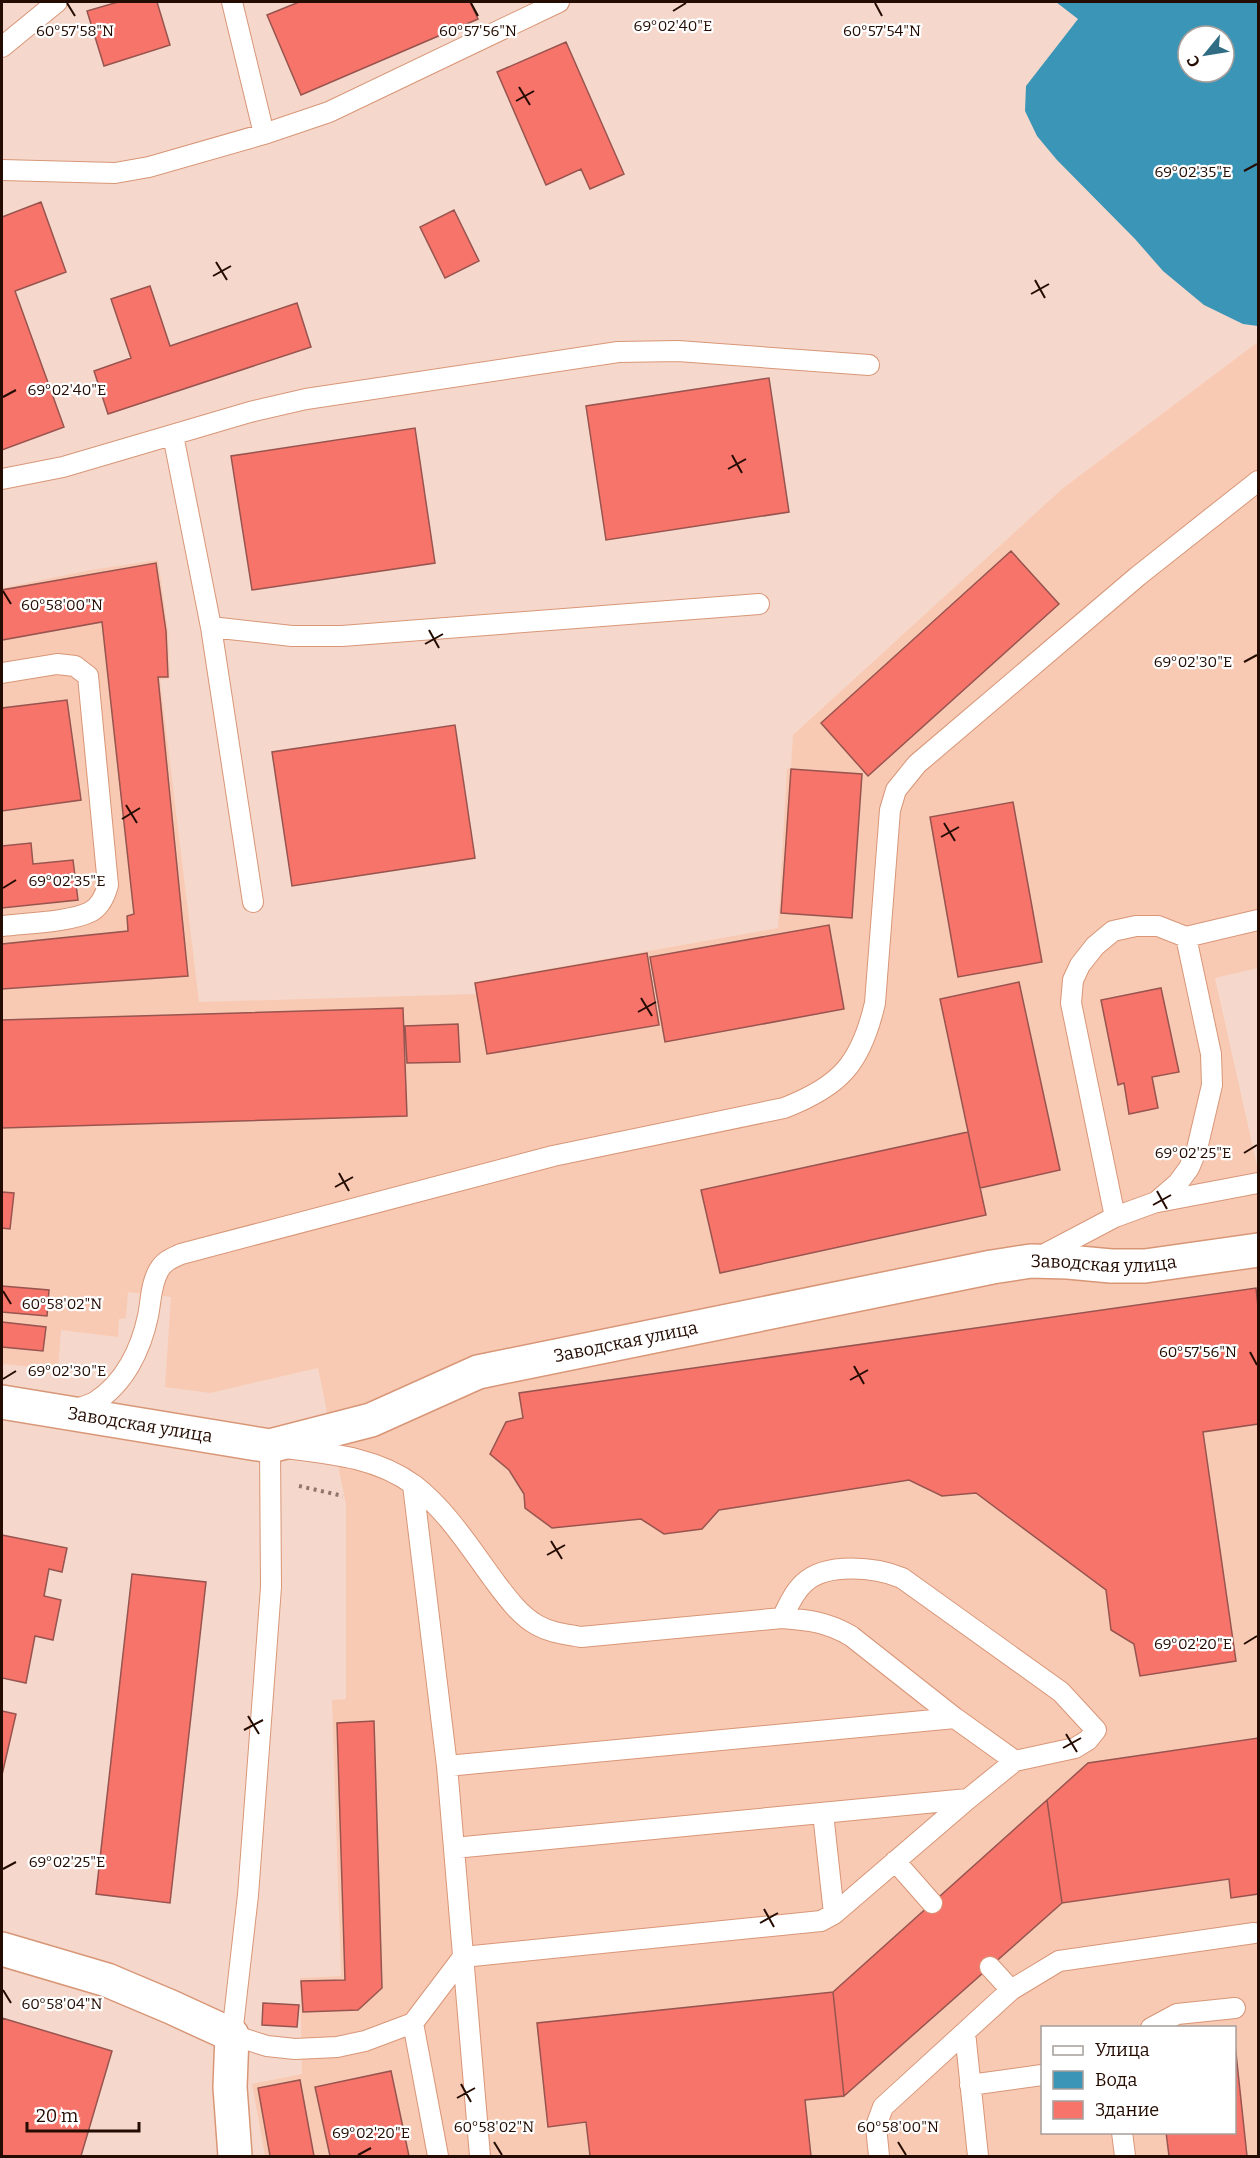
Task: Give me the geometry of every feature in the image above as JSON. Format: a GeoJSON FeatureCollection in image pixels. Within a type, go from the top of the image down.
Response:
{"type":"FeatureCollection","features":[{"type":"Feature","properties":{"kind":"street","name":"Заводская улица"},"geometry":{"type":"LineString","coordinates":[[2,1402],[270,1446],[371,1420],[478,1372],[992,1267],[1031,1261],[1145,1266],[1258,1250]]}},
{"type":"Feature","properties":{"kind":"street"},"geometry":{"type":"LineString","coordinates":[[2,1949],[107,1980],[232,2036],[230,2087],[235,2157]]}},
{"type":"Feature","properties":{"kind":"lane"},"geometry":{"type":"LineString","coordinates":[[2,47],[57,2]]}},
{"type":"Feature","properties":{"kind":"lane"},"geometry":{"type":"LineString","coordinates":[[232,2],[264,134]]}},
{"type":"Feature","properties":{"kind":"lane"},"geometry":{"type":"LineString","coordinates":[[2,170],[114,173],[149,167],[264,134],[329,112],[559,2]]}},
{"type":"Feature","properties":{"kind":"lane"},"geometry":{"type":"LineString","coordinates":[[2,480],[63,467],[250,412],[306,399],[618,352],[678,351],[869,365]]}},
{"type":"Feature","properties":{"kind":"lane"},"geometry":{"type":"LineString","coordinates":[[173,435],[211,627],[252,902]]}},
{"type":"Feature","properties":{"kind":"lane"},"geometry":{"type":"LineString","coordinates":[[67,1413],[94,1402],[126,1371],[139,1347],[159,1270],[166,1261],[181,1254],[553,1156],[784,1108],[811,1097],[832,1084],[849,1067],[868,1034],[875,1003],[891,810],[896,790],[917,764],[934,749],[1138,576],[1258,481]]}},
{"type":"Feature","properties":{"kind":"lane"},"geometry":{"type":"LineString","coordinates":[[211,627],[292,636],[342,636],[759,604]]}},
{"type":"Feature","properties":{"kind":"lane"},"geometry":{"type":"LineString","coordinates":[[2,673],[57,664],[75,666],[88,676],[108,885],[104,898],[92,911],[76,917],[2,926]]}},
{"type":"Feature","properties":{"kind":"lane"},"geometry":{"type":"LineString","coordinates":[[1115,1217],[1071,1003],[1073,980],[1080,965],[1095,946],[1113,931],[1136,926],[1158,926],[1186,937],[1258,920]]}},
{"type":"Feature","properties":{"kind":"lane"},"geometry":{"type":"LineString","coordinates":[[1156,1202],[1178,1183],[1189,1168],[1197,1149],[1212,1085],[1211,1054],[1186,937]]}},
{"type":"Feature","properties":{"kind":"lane"},"geometry":{"type":"LineString","coordinates":[[1031,1261],[1115,1217],[1156,1202],[1258,1183]]}},
{"type":"Feature","properties":{"kind":"lane"},"geometry":{"type":"LineString","coordinates":[[782,1618],[796,1592],[818,1573],[867,1568],[886,1571],[902,1578],[1061,1692],[1095,1730],[1088,1740],[1075,1748],[1015,1761],[834,1914],[821,1921],[463,1957],[413,2023],[365,2041],[337,2047],[295,2049],[267,2046],[232,2036],[248,1895],[271,1587],[270,1446],[357,1458],[386,1468],[413,1485],[442,1510],[503,1593],[519,1610],[535,1624],[554,1633],[581,1637],[782,1618],[832,1625],[851,1636],[955,1718],[1015,1761]]}},
{"type":"Feature","properties":{"kind":"lane"},"geometry":{"type":"LineString","coordinates":[[413,1485],[447,1766],[480,2157]]}},
{"type":"Feature","properties":{"kind":"lane"},"geometry":{"type":"LineString","coordinates":[[447,1766],[955,1718]]}},
{"type":"Feature","properties":{"kind":"lane"},"geometry":{"type":"LineString","coordinates":[[454,1848],[968,1799]]}},
{"type":"Feature","properties":{"kind":"lane"},"geometry":{"type":"LineString","coordinates":[[823,1813],[834,1914]]}},
{"type":"Feature","properties":{"kind":"lane"},"geometry":{"type":"LineString","coordinates":[[895,1861],[932,1903]]}},
{"type":"Feature","properties":{"kind":"lane"},"geometry":{"type":"LineString","coordinates":[[879,2157],[876,2126],[883,2107],[1011,1990],[1040,1970],[1059,1960],[1254,1933]]}},
{"type":"Feature","properties":{"kind":"lane"},"geometry":{"type":"LineString","coordinates":[[990,1967],[1011,1990]]}},
{"type":"Feature","properties":{"kind":"lane"},"geometry":{"type":"LineString","coordinates":[[1154,2026],[1178,2014],[1235,2008]]}},
{"type":"Feature","properties":{"kind":"lane"},"geometry":{"type":"LineString","coordinates":[[413,2023],[438,2157]]}},
{"type":"Feature","properties":{"kind":"lane"},"geometry":{"type":"LineString","coordinates":[[965,2032],[978,2157]]}},
{"type":"Feature","properties":{"kind":"lane"},"geometry":{"type":"LineString","coordinates":[[970,2085],[1041,2074]]}},
{"type":"Feature","properties":{"kind":"lane"},"geometry":{"type":"LineString","coordinates":[[1122,2134],[1125,2157]]}},
{"type":"Feature","properties":{"kind":"shaded area"},"geometry":{"type":"Polygon","coordinates":[[[1258,342],[1258,968],[1215,978],[1258,1170],[1258,2156],[265,2156],[252,2084],[302,2074],[300,1978],[341,1976],[332,1700],[346,1699],[346,1504],[318,1368],[210,1393],[165,1387],[171,1297],[128,1292],[126,1318],[119,1319],[118,1337],[61,1330],[58,1369],[2,1364],[2,588],[91,570],[158,560],[168,631],[170,678],[160,680],[199,1002],[476,994],[474,982],[778,928],[787,769],[791,768],[793,735],[1062,489],[1258,342]]]}},
{"type":"Feature","properties":{"kind":"water"},"geometry":{"type":"Polygon","coordinates":[[[1056,2],[1258,2],[1258,326],[1243,324],[1204,305],[1163,271],[1037,136],[1025,111],[1026,86],[1078,19],[1056,2]]]}},
{"type":"Feature","properties":{"kind":"building"},"geometry":{"type":"Polygon","coordinates":[[[118,2],[157,2],[170,45],[104,66],[87,11],[118,2]]]}},
{"type":"Feature","properties":{"kind":"building"},"geometry":{"type":"Polygon","coordinates":[[[299,2],[470,2],[478,19],[301,95],[267,15],[299,2]]]}},
{"type":"Feature","properties":{"kind":"building"},"geometry":{"type":"Polygon","coordinates":[[[566,42],[624,174],[590,189],[581,169],[546,185],[497,72],[566,42]]]}},
{"type":"Feature","properties":{"kind":"building"},"geometry":{"type":"Polygon","coordinates":[[[41,202],[66,272],[15,291],[64,427],[2,450],[2,217],[41,202]]]}},
{"type":"Feature","properties":{"kind":"building"},"geometry":{"type":"Polygon","coordinates":[[[454,210],[479,261],[445,278],[420,227],[454,210]]]}},
{"type":"Feature","properties":{"kind":"building"},"geometry":{"type":"Polygon","coordinates":[[[150,286],[170,346],[297,303],[311,347],[108,414],[94,371],[131,358],[111,299],[150,286]]]}},
{"type":"Feature","properties":{"kind":"building"},"geometry":{"type":"Polygon","coordinates":[[[769,378],[789,512],[606,540],[586,406],[769,378]]]}},
{"type":"Feature","properties":{"kind":"building"},"geometry":{"type":"Polygon","coordinates":[[[415,428],[435,563],[252,590],[231,456],[415,428]]]}},
{"type":"Feature","properties":{"kind":"building"},"geometry":{"type":"Polygon","coordinates":[[[1011,551],[1059,604],[868,776],[821,723],[1011,551]]]}},
{"type":"Feature","properties":{"kind":"building"},"geometry":{"type":"Polygon","coordinates":[[[156,563],[166,631],[168,677],[158,677],[188,976],[2,989],[2,944],[128,931],[127,916],[134,914],[102,622],[2,640],[2,590],[156,563]]]}},
{"type":"Feature","properties":{"kind":"building"},"geometry":{"type":"Polygon","coordinates":[[[67,700],[81,800],[2,811],[2,708],[67,700]]]}},
{"type":"Feature","properties":{"kind":"building"},"geometry":{"type":"Polygon","coordinates":[[[455,725],[475,858],[292,886],[272,752],[455,725]]]}},
{"type":"Feature","properties":{"kind":"building"},"geometry":{"type":"Polygon","coordinates":[[[791,769],[862,774],[852,918],[781,913],[791,769]]]}},
{"type":"Feature","properties":{"kind":"building"},"geometry":{"type":"Polygon","coordinates":[[[1013,802],[1042,962],[958,977],[930,817],[1013,802]]]}},
{"type":"Feature","properties":{"kind":"building"},"geometry":{"type":"Polygon","coordinates":[[[31,843],[33,864],[73,860],[78,900],[2,908],[2,846],[31,843]]]}},
{"type":"Feature","properties":{"kind":"building"},"geometry":{"type":"Polygon","coordinates":[[[829,925],[844,1009],[665,1042],[650,957],[829,925]]]}},
{"type":"Feature","properties":{"kind":"building"},"geometry":{"type":"Polygon","coordinates":[[[647,953],[659,1025],[487,1054],[475,983],[647,953]]]}},
{"type":"Feature","properties":{"kind":"building"},"geometry":{"type":"Polygon","coordinates":[[[1019,982],[1060,1170],[980,1188],[940,999],[1019,982]]]}},
{"type":"Feature","properties":{"kind":"building"},"geometry":{"type":"Polygon","coordinates":[[[1161,988],[1179,1072],[1152,1077],[1158,1108],[1129,1114],[1124,1083],[1118,1085],[1101,1000],[1161,988]]]}},
{"type":"Feature","properties":{"kind":"building"},"geometry":{"type":"Polygon","coordinates":[[[403,1008],[407,1116],[2,1128],[2,1020],[403,1008]]]}},
{"type":"Feature","properties":{"kind":"building"},"geometry":{"type":"Polygon","coordinates":[[[458,1024],[460,1062],[407,1063],[405,1026],[458,1024]]]}},
{"type":"Feature","properties":{"kind":"building"},"geometry":{"type":"Polygon","coordinates":[[[968,1132],[986,1215],[720,1273],[701,1190],[968,1132]]]}},
{"type":"Feature","properties":{"kind":"building"},"geometry":{"type":"Polygon","coordinates":[[[2,1192],[14,1193],[10,1229],[2,1228],[2,1192]]]}},
{"type":"Feature","properties":{"kind":"building"},"geometry":{"type":"Polygon","coordinates":[[[2,1286],[49,1290],[47,1316],[2,1312],[2,1286]]]}},
{"type":"Feature","properties":{"kind":"building"},"geometry":{"type":"Polygon","coordinates":[[[1256,1288],[1258,1424],[1203,1432],[1236,1661],[1140,1676],[1134,1644],[1111,1630],[1106,1590],[976,1493],[942,1496],[909,1480],[719,1510],[702,1529],[664,1534],[641,1519],[552,1528],[525,1508],[524,1494],[509,1470],[490,1454],[506,1422],[523,1418],[519,1393],[1256,1288]]]}},
{"type":"Feature","properties":{"kind":"building"},"geometry":{"type":"Polygon","coordinates":[[[2,1322],[46,1327],[43,1351],[2,1347],[2,1322]]]}},
{"type":"Feature","properties":{"kind":"building"},"geometry":{"type":"Polygon","coordinates":[[[2,1535],[67,1548],[62,1572],[49,1569],[44,1596],[61,1600],[53,1640],[35,1636],[26,1683],[2,1678],[2,1535]]]}},
{"type":"Feature","properties":{"kind":"building"},"geometry":{"type":"Polygon","coordinates":[[[132,1574],[206,1582],[170,1903],[96,1894],[132,1574]]]}},
{"type":"Feature","properties":{"kind":"building"},"geometry":{"type":"Polygon","coordinates":[[[2,1711],[16,1714],[2,1775],[2,1711]]]}},
{"type":"Feature","properties":{"kind":"building"},"geometry":{"type":"Polygon","coordinates":[[[374,1721],[382,1988],[358,2010],[303,2012],[301,1981],[345,1980],[337,1723],[374,1721]]]}},
{"type":"Feature","properties":{"kind":"building"},"geometry":{"type":"Polygon","coordinates":[[[1258,1738],[1258,1894],[1231,1898],[1229,1879],[1062,1903],[1047,1800],[1088,1763],[1258,1738]]]}},
{"type":"Feature","properties":{"kind":"building"},"geometry":{"type":"Polygon","coordinates":[[[1047,1800],[1062,1903],[844,2096],[833,1992],[1047,1800]]]}},
{"type":"Feature","properties":{"kind":"building"},"geometry":{"type":"Polygon","coordinates":[[[833,1992],[844,2096],[805,2100],[811,2156],[590,2156],[586,2122],[548,2127],[537,2023],[833,1992]]]}},
{"type":"Feature","properties":{"kind":"building"},"geometry":{"type":"Polygon","coordinates":[[[263,2003],[299,2005],[297,2027],[262,2025],[263,2003]]]}},
{"type":"Feature","properties":{"kind":"building"},"geometry":{"type":"Polygon","coordinates":[[[2,2018],[112,2051],[81,2156],[2,2156],[2,2018]]]}},
{"type":"Feature","properties":{"kind":"building"},"geometry":{"type":"Polygon","coordinates":[[[1236,2053],[1247,2156],[1169,2156],[1166,2134],[1236,2134],[1236,2053]]]}},
{"type":"Feature","properties":{"kind":"building"},"geometry":{"type":"Polygon","coordinates":[[[391,2071],[409,2156],[330,2156],[315,2087],[391,2071]]]}},
{"type":"Feature","properties":{"kind":"building"},"geometry":{"type":"Polygon","coordinates":[[[300,2080],[314,2156],[270,2156],[258,2088],[300,2080]]]}}]}
